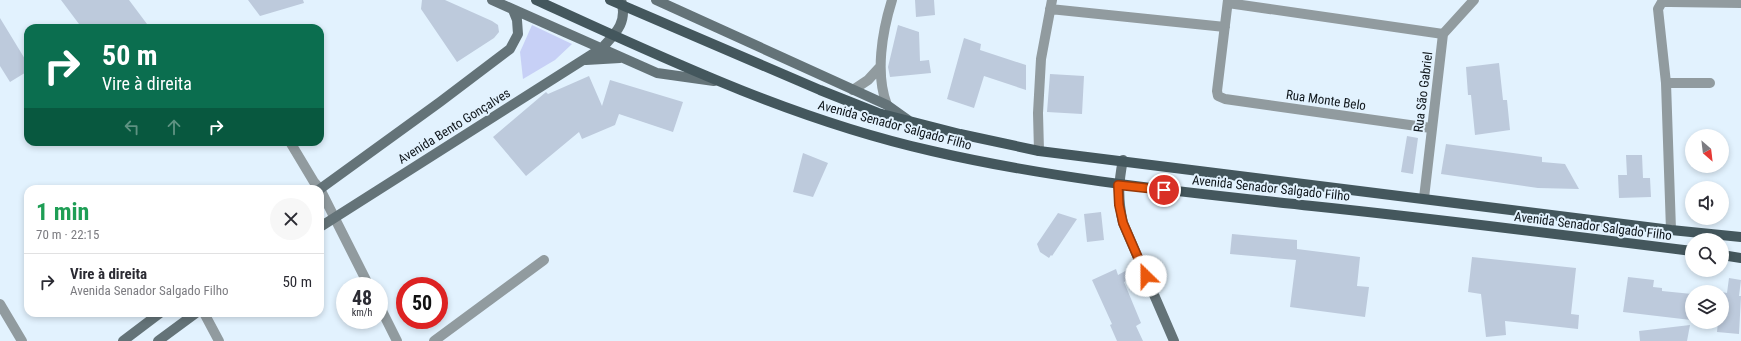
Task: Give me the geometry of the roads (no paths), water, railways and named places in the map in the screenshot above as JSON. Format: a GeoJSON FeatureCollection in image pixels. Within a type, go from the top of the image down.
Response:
{"type":"FeatureCollection","features":[{"type":"Feature","properties":{"kind":"main road","name":"Avenida Senador Salgado Filho"},"geometry":{"type":"LineString","coordinates":[[492,0],[657,73],[715,81]]}},
{"type":"Feature","properties":{"kind":"main road","name":"Avenida Senador Salgado Filho"},"geometry":{"type":"LineString","coordinates":[[536,0],[715,81],[802,113],[871,135],[932,151],[1034,172],[1118,185],[1392,214],[1685,250]]}},
{"type":"Feature","properties":{"kind":"main road","name":"Avenida Senador Salgado Filho"},"geometry":{"type":"LineString","coordinates":[[610,0],[622,3],[820,90],[878,113],[960,134],[1038,151],[1123,160],[1671,230],[1741,237]]}},
{"type":"Feature","properties":{"kind":"main road","name":"Avenida Senador Salgado Filho"},"geometry":{"type":"LineString","coordinates":[[656,0],[887,106],[910,121]]}},
{"type":"Feature","properties":{"kind":"main road","name":"Avenida Bento Gonçalves"},"geometry":{"type":"LineString","coordinates":[[324,224],[602,48],[623,22],[622,3]]}},
{"type":"Feature","properties":{"kind":"main road","name":"Avenida Bento Gonçalves"},"geometry":{"type":"LineString","coordinates":[[324,186],[510,49],[518,34],[517,20],[513,10]]}},
{"type":"Feature","properties":{"kind":"main road"},"geometry":{"type":"LineString","coordinates":[[580,61],[601,58],[624,58]]}},
{"type":"Feature","properties":{"kind":"main road"},"geometry":{"type":"LineString","coordinates":[[1123,160],[1118,185],[1119,205],[1123,223],[1174,341]]}},
{"type":"Feature","properties":{"kind":"main road"},"geometry":{"type":"LineString","coordinates":[[1729,256],[1741,258]]}},
{"type":"Feature","properties":{"kind":"main road"},"geometry":{"type":"LineString","coordinates":[[123,341],[155,317]]}},
{"type":"Feature","properties":{"kind":"main road"},"geometry":{"type":"LineString","coordinates":[[158,341],[191,317]]}},
{"type":"Feature","properties":{"kind":"street"},"geometry":{"type":"LineString","coordinates":[[887,106],[881,87],[880,67],[886,18],[892,0]]}},
{"type":"Feature","properties":{"kind":"street"},"geometry":{"type":"LineString","coordinates":[[1038,151],[1038,113],[1041,59],[1051,5],[1225,27],[1228,2],[1443,34],[1474,0]]}},
{"type":"Feature","properties":{"kind":"street"},"geometry":{"type":"LineString","coordinates":[[1671,230],[1666,83],[1658,9],[1662,2],[1741,4]]}},
{"type":"Feature","properties":{"kind":"street","name":"Rua Monte Belo"},"geometry":{"type":"LineString","coordinates":[[1225,27],[1217,91],[1218,96],[1225,99],[1431,128]]}},
{"type":"Feature","properties":{"kind":"street","name":"Rua São Gabriel"},"geometry":{"type":"LineString","coordinates":[[1424,198],[1443,34]]}},
{"type":"Feature","properties":{"kind":"street"},"geometry":{"type":"LineString","coordinates":[[853,90],[868,80],[880,67]]}},
{"type":"Feature","properties":{"kind":"street"},"geometry":{"type":"LineString","coordinates":[[1666,83],[1710,83]]}},
{"type":"Feature","properties":{"kind":"street"},"geometry":{"type":"LineString","coordinates":[[292,146],[317,185]]}},
{"type":"Feature","properties":{"kind":"street"},"geometry":{"type":"LineString","coordinates":[[324,197],[364,277]]}},
{"type":"Feature","properties":{"kind":"street"},"geometry":{"type":"LineString","coordinates":[[434,341],[544,260]]}},
{"type":"Feature","properties":{"kind":"street"},"geometry":{"type":"LineString","coordinates":[[0,304],[22,341]]}},
{"type":"Feature","properties":{"kind":"street"},"geometry":{"type":"LineString","coordinates":[[206,317],[219,341]]}},
{"type":"Feature","properties":{"kind":"street"},"geometry":{"type":"LineString","coordinates":[[388,322],[398,341]]}}]}
